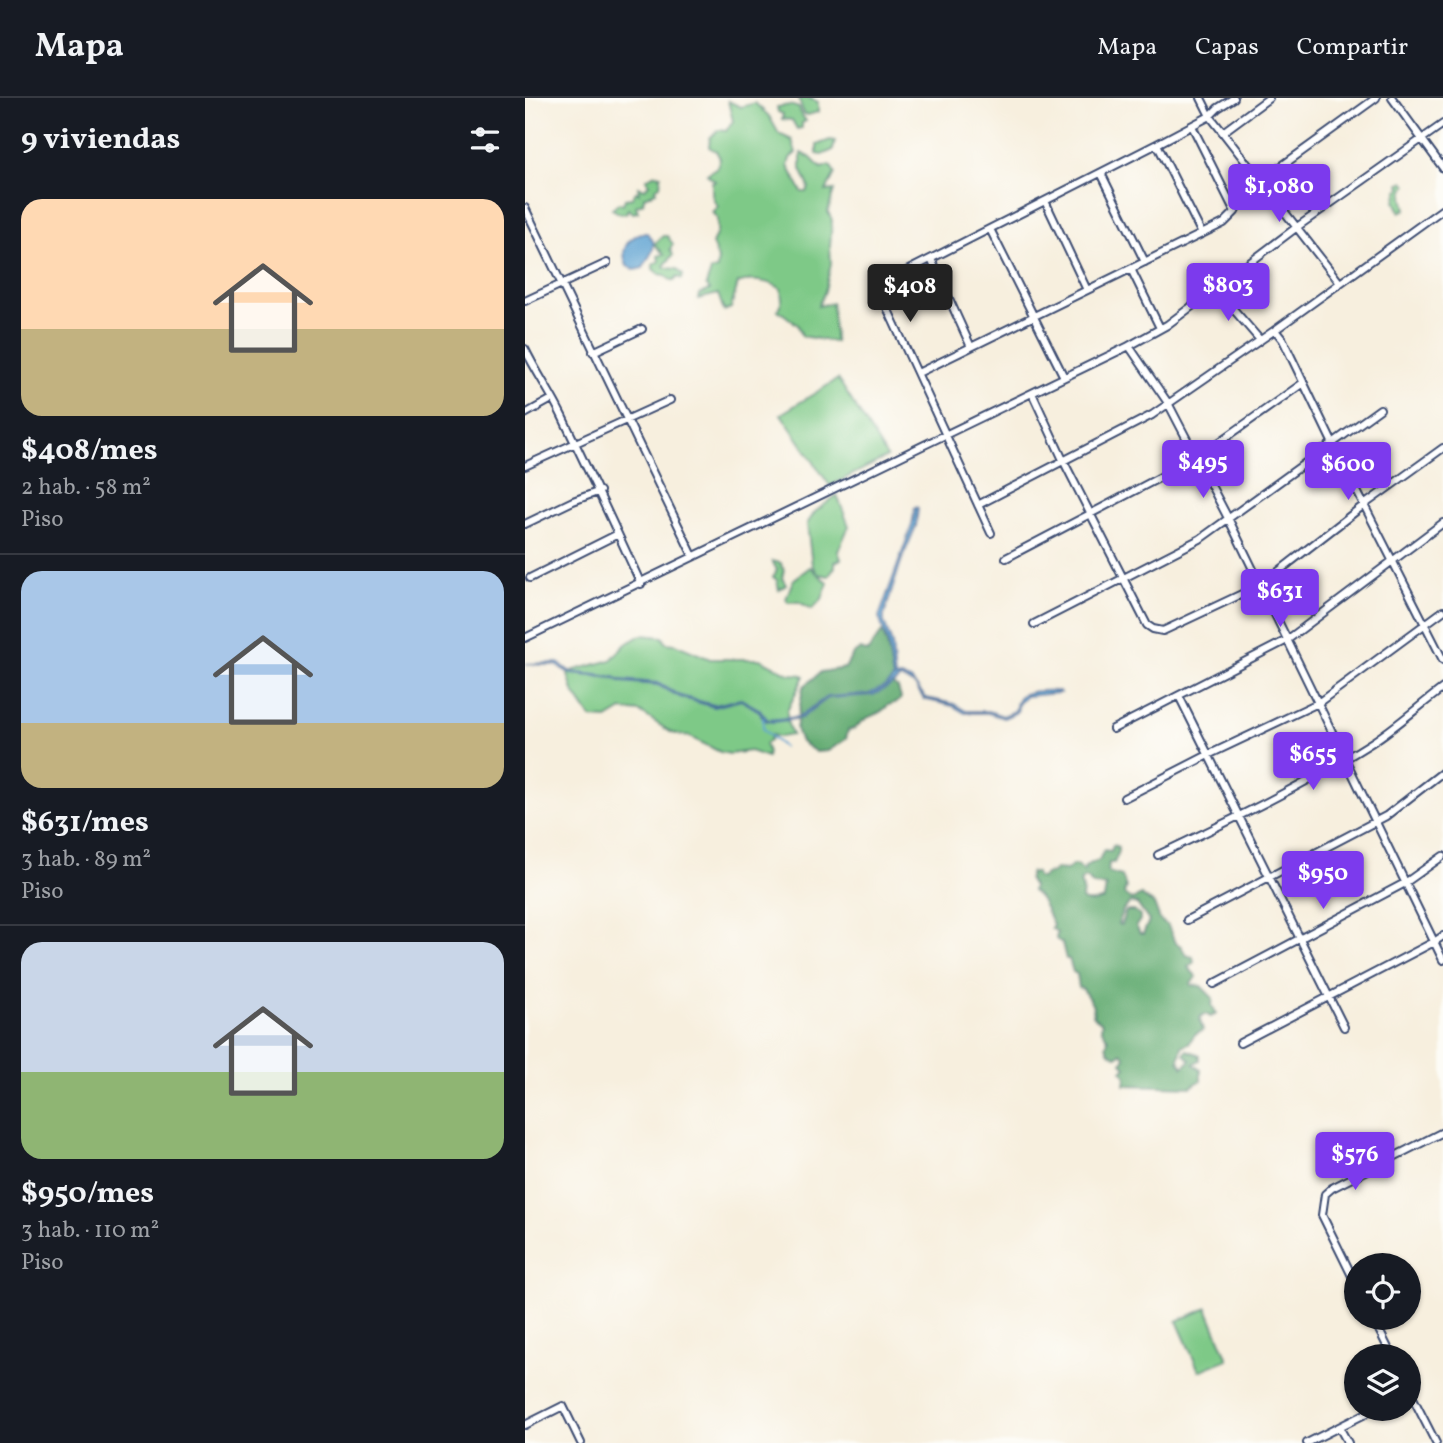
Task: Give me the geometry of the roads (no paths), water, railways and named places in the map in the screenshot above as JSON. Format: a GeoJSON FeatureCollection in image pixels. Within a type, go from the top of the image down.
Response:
{"type":"FeatureCollection","features":[{"type":"Feature","properties":{"kind":"street"},"geometry":{"type":"LineString","coordinates":[[1202,98],[1210,116],[1340,282]]}},
{"type":"Feature","properties":{"kind":"street"},"geometry":{"type":"LineString","coordinates":[[991,533],[877,286],[1192,126],[1234,98]]}},
{"type":"Feature","properties":{"kind":"street"},"geometry":{"type":"LineString","coordinates":[[1223,132],[1268,98]]}},
{"type":"Feature","properties":{"kind":"street"},"geometry":{"type":"LineString","coordinates":[[918,373],[1224,223],[1235,212],[1242,197],[1261,181],[1376,98]]}},
{"type":"Feature","properties":{"kind":"street"},"geometry":{"type":"LineString","coordinates":[[1392,98],[1443,169]]}},
{"type":"Feature","properties":{"kind":"street"},"geometry":{"type":"LineString","coordinates":[[525,638],[1129,346],[1216,289],[1297,227],[1443,124]]}},
{"type":"Feature","properties":{"kind":"street"},"geometry":{"type":"LineString","coordinates":[[1192,126],[1235,212]]}},
{"type":"Feature","properties":{"kind":"street"},"geometry":{"type":"LineString","coordinates":[[1157,144],[1202,234]]}},
{"type":"Feature","properties":{"kind":"street"},"geometry":{"type":"LineString","coordinates":[[1101,173],[1145,262]]}},
{"type":"Feature","properties":{"kind":"street"},"geometry":{"type":"LineString","coordinates":[[1045,201],[1087,290]]}},
{"type":"Feature","properties":{"kind":"street"},"geometry":{"type":"LineString","coordinates":[[525,208],[693,556]]}},
{"type":"Feature","properties":{"kind":"street"},"geometry":{"type":"LineString","coordinates":[[978,505],[1152,415],[1443,209]]}},
{"type":"Feature","properties":{"kind":"street"},"geometry":{"type":"LineString","coordinates":[[990,229],[1064,377]]}},
{"type":"Feature","properties":{"kind":"street"},"geometry":{"type":"LineString","coordinates":[[931,258],[971,347]]}},
{"type":"Feature","properties":{"kind":"street"},"geometry":{"type":"LineString","coordinates":[[525,301],[607,263]]}},
{"type":"Feature","properties":{"kind":"street"},"geometry":{"type":"LineString","coordinates":[[1131,269],[1160,328]]}},
{"type":"Feature","properties":{"kind":"street"},"geometry":{"type":"LineString","coordinates":[[1216,289],[1260,340]]}},
{"type":"Feature","properties":{"kind":"street"},"geometry":{"type":"LineString","coordinates":[[593,352],[642,328]]}},
{"type":"Feature","properties":{"kind":"street"},"geometry":{"type":"LineString","coordinates":[[1275,330],[1283,340],[1443,660]]}},
{"type":"Feature","properties":{"kind":"street"},"geometry":{"type":"LineString","coordinates":[[1129,346],[1168,403],[1229,520],[1443,960]]}},
{"type":"Feature","properties":{"kind":"street"},"geometry":{"type":"LineString","coordinates":[[526,353],[600,491],[641,584]]}},
{"type":"Feature","properties":{"kind":"street"},"geometry":{"type":"LineString","coordinates":[[1006,558],[1197,458],[1303,383]]}},
{"type":"Feature","properties":{"kind":"street"},"geometry":{"type":"LineString","coordinates":[[1032,393],[1147,625],[1163,631],[1261,585],[1443,448]]}},
{"type":"Feature","properties":{"kind":"street"},"geometry":{"type":"LineString","coordinates":[[525,414],[552,399]]}},
{"type":"Feature","properties":{"kind":"street"},"geometry":{"type":"LineString","coordinates":[[525,466],[670,400]]}},
{"type":"Feature","properties":{"kind":"street"},"geometry":{"type":"LineString","coordinates":[[1034,624],[1200,540],[1380,409]]}},
{"type":"Feature","properties":{"kind":"street"},"geometry":{"type":"LineString","coordinates":[[525,524],[573,500],[600,491]]}},
{"type":"Feature","properties":{"kind":"street"},"geometry":{"type":"LineString","coordinates":[[1113,729],[1287,640],[1443,523]]}},
{"type":"Feature","properties":{"kind":"street"},"geometry":{"type":"LineString","coordinates":[[530,578],[618,534]]}},
{"type":"Feature","properties":{"kind":"street"},"geometry":{"type":"LineString","coordinates":[[1124,798],[1318,703],[1443,611]]}},
{"type":"Feature","properties":{"kind":"street"},"geometry":{"type":"LineString","coordinates":[[1158,855],[1239,817],[1346,758],[1443,688]]}},
{"type":"Feature","properties":{"kind":"street"},"geometry":{"type":"LineString","coordinates":[[1179,696],[1344,1027]]}},
{"type":"Feature","properties":{"kind":"street"},"geometry":{"type":"LineString","coordinates":[[1187,920],[1386,816],[1443,772]]}},
{"type":"Feature","properties":{"kind":"street"},"geometry":{"type":"LineString","coordinates":[[1214,984],[1405,883],[1443,856]]}},
{"type":"Feature","properties":{"kind":"street"},"geometry":{"type":"LineString","coordinates":[[1240,1042],[1443,936]]}},
{"type":"Feature","properties":{"kind":"street"},"geometry":{"type":"LineString","coordinates":[[1344,1260],[1322,1215],[1325,1194],[1443,1132]]}},
{"type":"Feature","properties":{"kind":"street"},"geometry":{"type":"LineString","coordinates":[[525,1425],[563,1406],[581,1443]]}},
{"type":"Feature","properties":{"kind":"street"},"geometry":{"type":"LineString","coordinates":[[1421,1414],[1436,1443]]}},
{"type":"Feature","properties":{"kind":"street"},"geometry":{"type":"LineString","coordinates":[[1307,1443],[1351,1421]]}},
{"type":"Feature","properties":{"kind":"street"},"geometry":{"type":"LineString","coordinates":[[1339,1427],[1348,1443]]}},
{"type":"Feature","properties":{"kind":"water"},"geometry":{"type":"Polygon","coordinates":[[[641,233],[647,233],[653,241],[653,250],[643,268],[635,270],[627,266],[624,250],[631,239],[641,233]]]}},
{"type":"Feature","properties":{"kind":"water"},"geometry":{"type":"Polygon","coordinates":[[[915,507],[918,508],[916,526],[884,615],[892,644],[895,678],[902,677],[911,680],[926,698],[954,704],[966,711],[989,711],[1003,716],[1015,711],[1021,696],[1043,691],[1060,693],[1026,696],[1019,702],[1017,712],[1004,718],[988,713],[965,713],[953,706],[924,699],[915,685],[901,678],[873,695],[828,698],[801,718],[773,722],[764,720],[759,711],[741,700],[714,707],[680,697],[658,685],[571,674],[556,665],[525,664],[558,663],[571,672],[658,683],[680,696],[714,705],[741,699],[759,709],[768,720],[798,717],[827,697],[869,694],[886,686],[893,679],[888,644],[879,617],[912,525],[915,507]]]}},
{"type":"Feature","properties":{"kind":"waterway"},"geometry":{"type":"LineString","coordinates":[[763,719],[763,729],[783,747]]}}]}
